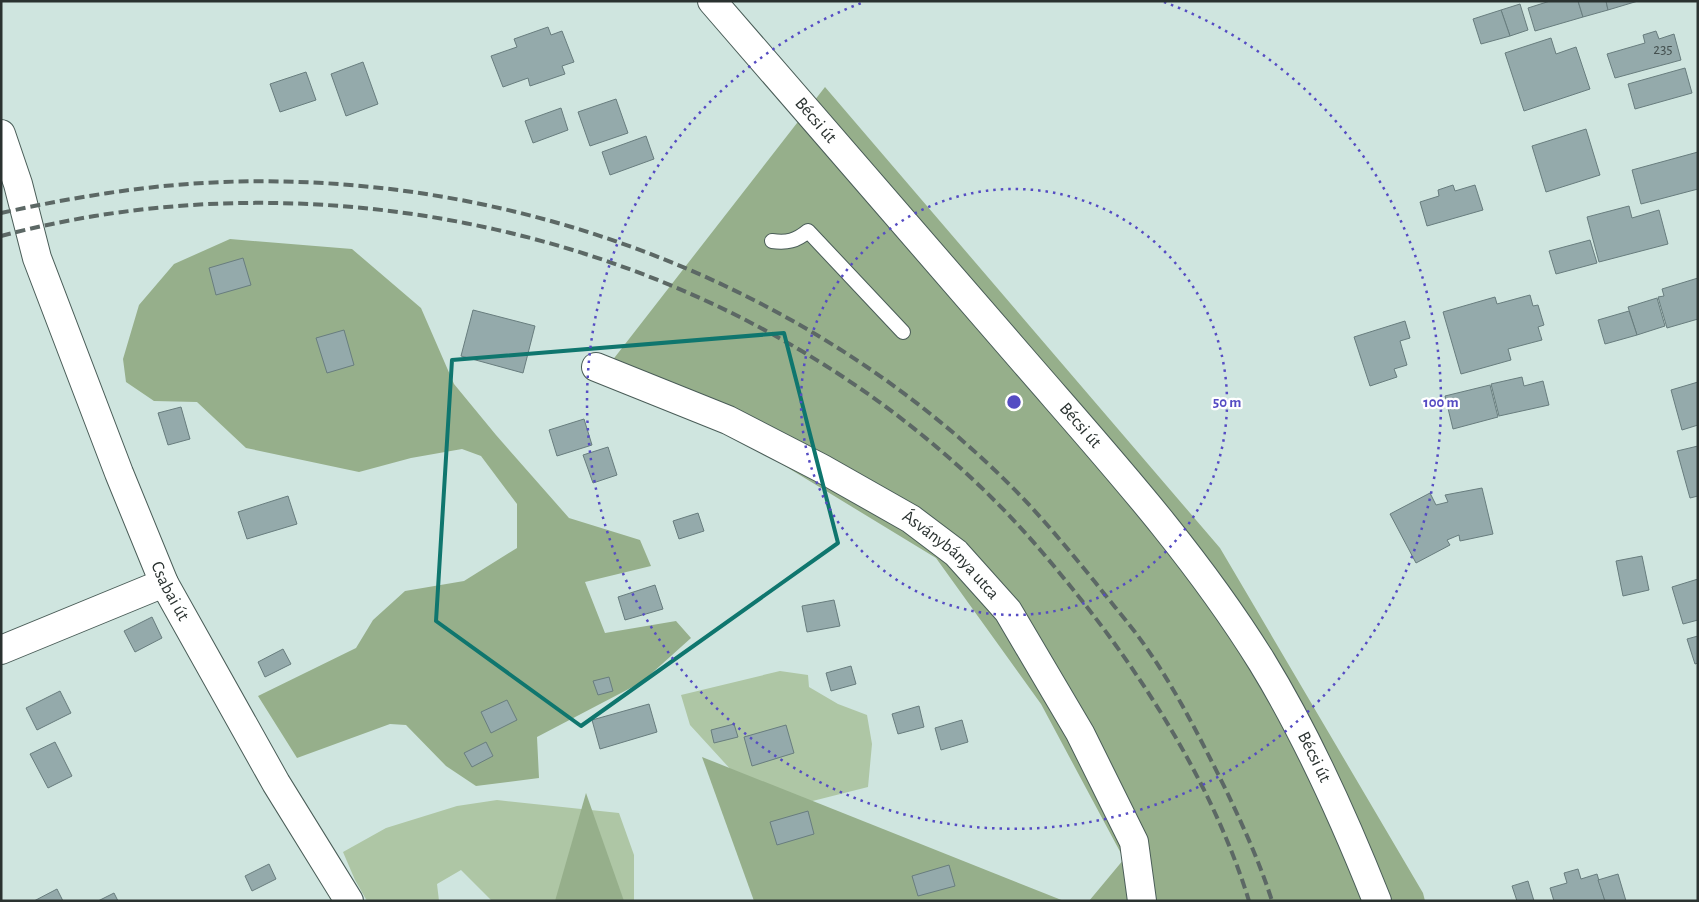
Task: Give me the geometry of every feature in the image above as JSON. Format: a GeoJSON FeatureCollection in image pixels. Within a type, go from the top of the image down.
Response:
{"type":"FeatureCollection","features":[{"type":"Feature","properties":{"kind":"street","name":"Bécsi út"},"geometry":{"type":"LineString","coordinates":[[712,1],[1131,484],[1200,570],[1262,662],[1306,740],[1344,819],[1377,901]]}},
{"type":"Feature","properties":{"kind":"street","name":"Csabai út"},"geometry":{"type":"LineString","coordinates":[[1,134],[18,184],[37,258],[119,473],[164,583],[276,783],[349,901]]}},
{"type":"Feature","properties":{"kind":"street","name":"Ásványbánya utca"},"geometry":{"type":"LineString","coordinates":[[596,367],[728,420],[787,450],[911,519],[956,553],[1008,611],[1080,733],[1134,842],[1142,901]]}},
{"type":"Feature","properties":{"kind":"street"},"geometry":{"type":"LineString","coordinates":[[1,650],[164,583]]}},
{"type":"Feature","properties":{"kind":"lane"},"geometry":{"type":"LineString","coordinates":[[772,241],[786,243],[800,238],[808,230],[904,332]]}},
{"type":"Feature","properties":{"kind":"highlighted area"},"geometry":{"type":"Polygon","coordinates":[[[784,333],[838,543],[581,726],[436,621],[452,360],[784,333]]]}},
{"type":"Feature","properties":{"kind":"green space"},"geometry":{"type":"Polygon","coordinates":[[[825,87],[1220,548],[1423,893],[1425,901],[1089,901],[1124,859],[1041,704],[936,558],[762,452],[601,375],[825,87]]]}},
{"type":"Feature","properties":{"kind":"green space"},"geometry":{"type":"Polygon","coordinates":[[[230,239],[352,249],[421,308],[454,384],[569,518],[640,540],[651,566],[585,582],[605,633],[676,621],[691,638],[642,682],[537,737],[539,778],[476,786],[446,766],[406,725],[390,724],[297,758],[258,696],[356,648],[373,620],[405,591],[464,581],[517,548],[517,504],[481,456],[462,449],[411,458],[359,472],[246,448],[197,402],[154,401],[126,382],[123,359],[139,305],[174,264],[230,239]]]}},
{"type":"Feature","properties":{"kind":"green space"},"geometry":{"type":"Polygon","coordinates":[[[780,671],[808,675],[809,687],[838,704],[867,715],[872,744],[868,787],[765,813],[733,772],[690,725],[681,695],[780,671]]]}},
{"type":"Feature","properties":{"kind":"green space"},"geometry":{"type":"Polygon","coordinates":[[[702,757],[1064,901],[754,901],[702,757]]]}},
{"type":"Feature","properties":{"kind":"green space"},"geometry":{"type":"Polygon","coordinates":[[[586,793],[624,901],[555,901],[586,793]]]}},
{"type":"Feature","properties":{"kind":"green space"},"geometry":{"type":"Polygon","coordinates":[[[497,800],[619,813],[634,855],[634,901],[492,901],[461,870],[437,884],[439,901],[367,901],[355,880],[343,852],[386,828],[457,806],[497,800]]]}},
{"type":"Feature","properties":{"kind":"building"},"geometry":{"type":"Polygon","coordinates":[[[1550,1],[1578,1],[1583,17],[1535,31],[1528,8],[1550,1]]]}},
{"type":"Feature","properties":{"kind":"building"},"geometry":{"type":"Polygon","coordinates":[[[1578,1],[1606,1],[1608,10],[1583,17],[1578,1]]]}},
{"type":"Feature","properties":{"kind":"building"},"geometry":{"type":"Polygon","coordinates":[[[1606,1],[1638,1],[1608,10],[1606,1]]]}},
{"type":"Feature","properties":{"kind":"building"},"geometry":{"type":"Polygon","coordinates":[[[1520,4],[1528,30],[1510,36],[1501,10],[1520,4]]]}},
{"type":"Feature","properties":{"kind":"building"},"geometry":{"type":"Polygon","coordinates":[[[1501,10],[1510,36],[1481,44],[1473,19],[1501,10]]]}},
{"type":"Feature","properties":{"kind":"building"},"geometry":{"type":"Polygon","coordinates":[[[548,27],[551,35],[562,31],[574,62],[562,66],[565,74],[530,86],[528,78],[503,87],[491,56],[517,47],[514,39],[548,27]]]}},
{"type":"Feature","properties":{"kind":"building"},"geometry":{"type":"Polygon","coordinates":[[[1656,31],[1659,39],[1674,34],[1681,60],[1615,78],[1607,54],[1645,43],[1643,35],[1656,31]]]}},
{"type":"Feature","properties":{"kind":"building"},"geometry":{"type":"Polygon","coordinates":[[[1551,38],[1556,54],[1576,47],[1590,89],[1524,111],[1505,53],[1551,38]]]}},
{"type":"Feature","properties":{"kind":"building"},"geometry":{"type":"Polygon","coordinates":[[[363,62],[378,104],[346,116],[331,74],[363,62]]]}},
{"type":"Feature","properties":{"kind":"building"},"geometry":{"type":"Polygon","coordinates":[[[1685,68],[1692,93],[1635,109],[1628,84],[1685,68]]]}},
{"type":"Feature","properties":{"kind":"building"},"geometry":{"type":"Polygon","coordinates":[[[306,72],[316,100],[280,112],[270,84],[306,72]]]}},
{"type":"Feature","properties":{"kind":"building"},"geometry":{"type":"Polygon","coordinates":[[[616,99],[628,133],[590,146],[578,112],[616,99]]]}},
{"type":"Feature","properties":{"kind":"building"},"geometry":{"type":"Polygon","coordinates":[[[561,108],[568,130],[533,143],[525,121],[561,108]]]}},
{"type":"Feature","properties":{"kind":"building"},"geometry":{"type":"Polygon","coordinates":[[[1586,129],[1600,175],[1546,192],[1532,146],[1586,129]]]}},
{"type":"Feature","properties":{"kind":"building"},"geometry":{"type":"Polygon","coordinates":[[[646,136],[654,159],[610,175],[602,152],[646,136]]]}},
{"type":"Feature","properties":{"kind":"building"},"geometry":{"type":"Polygon","coordinates":[[[1698,152],[1698,189],[1641,204],[1632,170],[1698,152]]]}},
{"type":"Feature","properties":{"kind":"building"},"geometry":{"type":"Polygon","coordinates":[[[1453,185],[1455,191],[1475,185],[1483,210],[1427,226],[1420,202],[1439,196],[1438,190],[1453,185]]]}},
{"type":"Feature","properties":{"kind":"building"},"geometry":{"type":"Polygon","coordinates":[[[1629,206],[1632,218],[1659,210],[1668,244],[1599,262],[1587,217],[1629,206]]]}},
{"type":"Feature","properties":{"kind":"building"},"geometry":{"type":"Polygon","coordinates":[[[1590,240],[1597,263],[1556,274],[1549,251],[1590,240]]]}},
{"type":"Feature","properties":{"kind":"building"},"geometry":{"type":"Polygon","coordinates":[[[243,258],[251,285],[216,295],[209,268],[243,258]]]}},
{"type":"Feature","properties":{"kind":"building"},"geometry":{"type":"Polygon","coordinates":[[[1698,278],[1698,319],[1667,328],[1658,297],[1664,296],[1662,289],[1698,278]]]}},
{"type":"Feature","properties":{"kind":"building"},"geometry":{"type":"Polygon","coordinates":[[[1530,295],[1533,306],[1538,305],[1544,325],[1538,327],[1542,340],[1508,349],[1511,360],[1461,374],[1443,312],[1495,297],[1497,304],[1530,295]]]}},
{"type":"Feature","properties":{"kind":"building"},"geometry":{"type":"Polygon","coordinates":[[[1657,298],[1665,326],[1637,335],[1628,307],[1657,298]]]}},
{"type":"Feature","properties":{"kind":"building"},"geometry":{"type":"Polygon","coordinates":[[[473,310],[535,326],[523,373],[461,356],[473,310]]]}},
{"type":"Feature","properties":{"kind":"building"},"geometry":{"type":"Polygon","coordinates":[[[1629,311],[1637,335],[1605,344],[1598,320],[1629,311]]]}},
{"type":"Feature","properties":{"kind":"building"},"geometry":{"type":"Polygon","coordinates":[[[1405,321],[1410,338],[1400,341],[1407,365],[1394,369],[1397,377],[1370,386],[1354,337],[1405,321]]]}},
{"type":"Feature","properties":{"kind":"building"},"geometry":{"type":"Polygon","coordinates":[[[344,330],[354,365],[327,373],[316,338],[344,330]]]}},
{"type":"Feature","properties":{"kind":"building"},"geometry":{"type":"Polygon","coordinates":[[[1522,377],[1524,386],[1543,381],[1549,405],[1499,416],[1491,384],[1522,377]]]}},
{"type":"Feature","properties":{"kind":"building"},"geometry":{"type":"Polygon","coordinates":[[[1698,382],[1698,425],[1682,430],[1671,390],[1698,382]]]}},
{"type":"Feature","properties":{"kind":"building"},"geometry":{"type":"Polygon","coordinates":[[[1490,385],[1498,417],[1453,429],[1445,396],[1490,385]]]}},
{"type":"Feature","properties":{"kind":"building"},"geometry":{"type":"Polygon","coordinates":[[[181,407],[190,439],[168,445],[158,413],[181,407]]]}},
{"type":"Feature","properties":{"kind":"building"},"geometry":{"type":"Polygon","coordinates":[[[584,419],[592,445],[557,456],[549,430],[584,419]]]}},
{"type":"Feature","properties":{"kind":"building"},"geometry":{"type":"Polygon","coordinates":[[[1698,446],[1698,496],[1690,498],[1677,451],[1698,446]]]}},
{"type":"Feature","properties":{"kind":"building"},"geometry":{"type":"Polygon","coordinates":[[[608,447],[617,475],[593,483],[583,455],[608,447]]]}},
{"type":"Feature","properties":{"kind":"building"},"geometry":{"type":"Polygon","coordinates":[[[1482,488],[1493,534],[1460,541],[1459,535],[1447,540],[1450,545],[1416,563],[1390,514],[1430,493],[1436,505],[1448,502],[1445,495],[1482,488]]]}},
{"type":"Feature","properties":{"kind":"building"},"geometry":{"type":"Polygon","coordinates":[[[288,496],[297,524],[247,539],[238,512],[288,496]]]}},
{"type":"Feature","properties":{"kind":"building"},"geometry":{"type":"Polygon","coordinates":[[[698,513],[704,531],[679,539],[673,521],[698,513]]]}},
{"type":"Feature","properties":{"kind":"building"},"geometry":{"type":"Polygon","coordinates":[[[1642,556],[1649,590],[1623,596],[1616,561],[1642,556]]]}},
{"type":"Feature","properties":{"kind":"building"},"geometry":{"type":"Polygon","coordinates":[[[1698,579],[1698,620],[1683,624],[1672,587],[1698,579]]]}},
{"type":"Feature","properties":{"kind":"building"},"geometry":{"type":"Polygon","coordinates":[[[655,585],[663,609],[625,620],[618,597],[655,585]]]}},
{"type":"Feature","properties":{"kind":"building"},"geometry":{"type":"Polygon","coordinates":[[[834,600],[840,626],[807,632],[802,606],[834,600]]]}},
{"type":"Feature","properties":{"kind":"building"},"geometry":{"type":"Polygon","coordinates":[[[152,617],[162,638],[135,652],[124,631],[152,617]]]}},
{"type":"Feature","properties":{"kind":"building"},"geometry":{"type":"Polygon","coordinates":[[[1698,636],[1698,663],[1695,664],[1687,639],[1698,636]]]}},
{"type":"Feature","properties":{"kind":"building"},"geometry":{"type":"Polygon","coordinates":[[[283,649],[291,664],[265,677],[258,662],[283,649]]]}},
{"type":"Feature","properties":{"kind":"building"},"geometry":{"type":"Polygon","coordinates":[[[851,666],[856,684],[831,691],[826,673],[851,666]]]}},
{"type":"Feature","properties":{"kind":"building"},"geometry":{"type":"Polygon","coordinates":[[[609,677],[613,691],[598,695],[593,681],[609,677]]]}},
{"type":"Feature","properties":{"kind":"building"},"geometry":{"type":"Polygon","coordinates":[[[60,691],[71,713],[37,730],[26,708],[60,691]]]}},
{"type":"Feature","properties":{"kind":"building"},"geometry":{"type":"Polygon","coordinates":[[[507,700],[517,720],[491,733],[481,712],[507,700]]]}},
{"type":"Feature","properties":{"kind":"building"},"geometry":{"type":"Polygon","coordinates":[[[649,704],[657,732],[600,749],[592,720],[649,704]]]}},
{"type":"Feature","properties":{"kind":"building"},"geometry":{"type":"Polygon","coordinates":[[[919,706],[924,727],[898,734],[892,714],[919,706]]]}},
{"type":"Feature","properties":{"kind":"building"},"geometry":{"type":"Polygon","coordinates":[[[962,720],[968,742],[941,750],[935,728],[962,720]]]}},
{"type":"Feature","properties":{"kind":"building"},"geometry":{"type":"Polygon","coordinates":[[[734,724],[738,737],[714,743],[711,730],[734,724]]]}},
{"type":"Feature","properties":{"kind":"building"},"geometry":{"type":"Polygon","coordinates":[[[786,725],[794,753],[752,766],[744,737],[786,725]]]}},
{"type":"Feature","properties":{"kind":"building"},"geometry":{"type":"Polygon","coordinates":[[[55,742],[72,776],[48,788],[30,754],[55,742]]]}},
{"type":"Feature","properties":{"kind":"building"},"geometry":{"type":"Polygon","coordinates":[[[486,742],[493,756],[472,767],[464,753],[486,742]]]}},
{"type":"Feature","properties":{"kind":"building"},"geometry":{"type":"Polygon","coordinates":[[[808,811],[814,834],[777,845],[770,822],[808,811]]]}},
{"type":"Feature","properties":{"kind":"building"},"geometry":{"type":"Polygon","coordinates":[[[269,864],[276,879],[252,891],[245,876],[269,864]]]}},
{"type":"Feature","properties":{"kind":"building"},"geometry":{"type":"Polygon","coordinates":[[[949,865],[955,886],[918,896],[912,876],[949,865]]]}},
{"type":"Feature","properties":{"kind":"building"},"geometry":{"type":"Polygon","coordinates":[[[1578,869],[1581,879],[1597,874],[1605,901],[1554,901],[1550,888],[1567,883],[1564,873],[1578,869]]]}},
{"type":"Feature","properties":{"kind":"building"},"geometry":{"type":"Polygon","coordinates":[[[1618,874],[1626,901],[1605,901],[1598,880],[1618,874]]]}},
{"type":"Feature","properties":{"kind":"building"},"geometry":{"type":"Polygon","coordinates":[[[1528,881],[1534,901],[1517,901],[1512,886],[1528,881]]]}},
{"type":"Feature","properties":{"kind":"building"},"geometry":{"type":"Polygon","coordinates":[[[57,889],[63,901],[34,901],[57,889]]]}},
{"type":"Feature","properties":{"kind":"building"},"geometry":{"type":"Polygon","coordinates":[[[114,893],[118,901],[98,901],[114,893]]]}},
{"type":"Feature","properties":{"kind":"railway"},"geometry":{"type":"LineString","coordinates":[[1,213],[83,197],[166,186],[222,182],[330,183],[438,196],[545,219],[648,253],[747,297],[842,350],[930,414],[1011,486],[1054,533],[1135,632],[1173,689],[1216,770],[1245,831],[1272,901]]}},
{"type":"Feature","properties":{"kind":"railway"},"geometry":{"type":"LineString","coordinates":[[1,236],[133,211],[267,203],[402,212],[534,239],[661,282],[783,340],[895,414],[996,502],[1052,564],[1109,635],[1180,744],[1219,821],[1249,901]]}}]}
